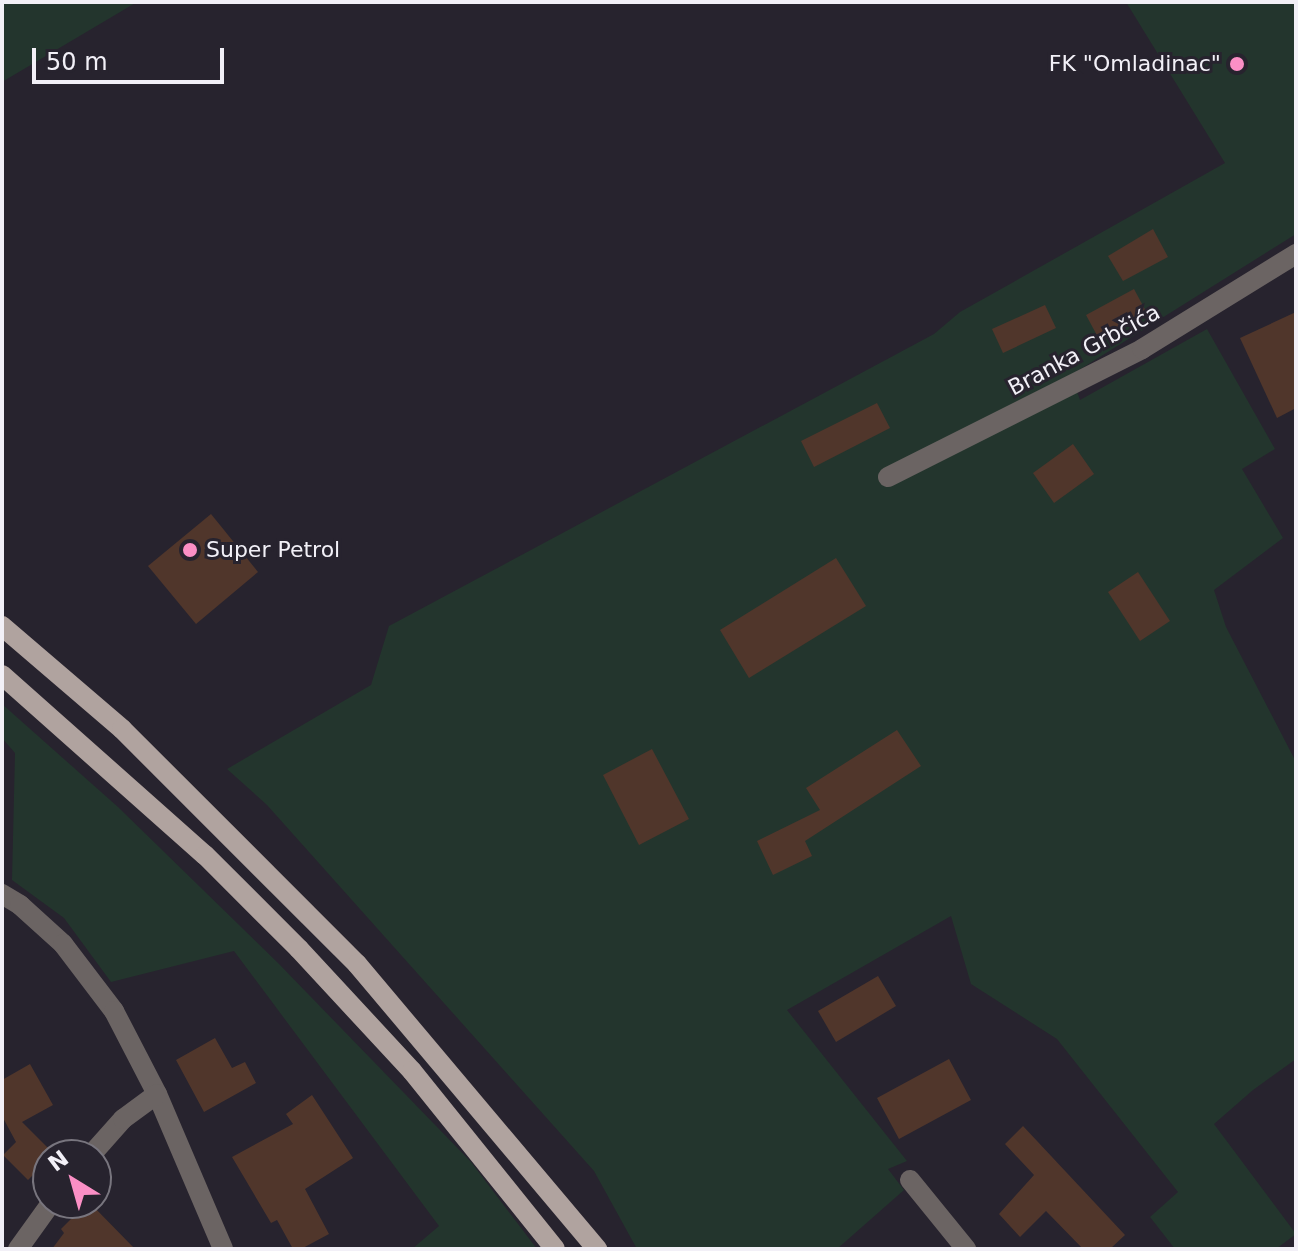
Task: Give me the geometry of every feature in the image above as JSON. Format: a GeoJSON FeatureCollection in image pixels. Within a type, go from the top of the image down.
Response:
{"type":"FeatureCollection","features":[{"type":"Feature","properties":{"kind":"main road"},"geometry":{"type":"LineString","coordinates":[[2,626],[122,729],[357,964],[597,1249]]}},
{"type":"Feature","properties":{"kind":"main road"},"geometry":{"type":"LineString","coordinates":[[2,675],[205,855],[299,949],[412,1071],[555,1249]]}},
{"type":"Feature","properties":{"kind":"street","name":"Branka Grbčića"},"geometry":{"type":"LineString","coordinates":[[888,477],[1142,349],[1296,254]]}},
{"type":"Feature","properties":{"kind":"street"},"geometry":{"type":"LineString","coordinates":[[2,894],[43,924],[87,972],[133,1044],[223,1249]]}},
{"type":"Feature","properties":{"kind":"street"},"geometry":{"type":"LineString","coordinates":[[105,1139],[123,1119],[157,1094]]}},
{"type":"Feature","properties":{"kind":"street"},"geometry":{"type":"LineString","coordinates":[[910,1180],[966,1249]]}},
{"type":"Feature","properties":{"kind":"street"},"geometry":{"type":"LineString","coordinates":[[18,1249],[40,1219]]}},
{"type":"Feature","properties":{"kind":"green space"},"geometry":{"type":"Polygon","coordinates":[[[2,2],[137,2],[2,82],[2,2]]]}},
{"type":"Feature","properties":{"kind":"green space"},"geometry":{"type":"Polygon","coordinates":[[[1126,2],[1296,2],[1296,234],[1071,375],[1080,400],[1207,329],[1275,449],[1242,469],[1283,538],[1214,590],[1226,627],[1296,762],[1296,1059],[1253,1090],[1214,1124],[1296,1234],[1276,1249],[1175,1249],[1150,1217],[1178,1192],[1057,1039],[971,984],[951,916],[787,1010],[907,1161],[888,1169],[904,1190],[837,1249],[637,1249],[594,1171],[267,805],[227,769],[371,685],[389,626],[934,334],[960,312],[1225,163],[1126,2]]]}},
{"type":"Feature","properties":{"kind":"green space"},"geometry":{"type":"Polygon","coordinates":[[[2,704],[118,807],[279,964],[471,1162],[537,1249],[412,1249],[439,1226],[234,951],[111,982],[64,918],[12,880],[15,753],[2,738],[2,704]]]}},
{"type":"Feature","properties":{"kind":"building"},"geometry":{"type":"Polygon","coordinates":[[[1153,229],[1168,257],[1123,281],[1108,256],[1153,229]]]}},
{"type":"Feature","properties":{"kind":"building"},"geometry":{"type":"Polygon","coordinates":[[[1134,289],[1148,315],[1100,341],[1086,315],[1134,289]]]}},
{"type":"Feature","properties":{"kind":"building"},"geometry":{"type":"Polygon","coordinates":[[[1045,305],[1056,328],[1003,353],[992,329],[1045,305]]]}},
{"type":"Feature","properties":{"kind":"building"},"geometry":{"type":"Polygon","coordinates":[[[1296,312],[1296,408],[1277,418],[1240,338],[1296,312]]]}},
{"type":"Feature","properties":{"kind":"building"},"geometry":{"type":"Polygon","coordinates":[[[877,403],[890,428],[814,467],[801,441],[877,403]]]}},
{"type":"Feature","properties":{"kind":"building"},"geometry":{"type":"Polygon","coordinates":[[[1073,444],[1094,474],[1054,503],[1033,473],[1073,444]]]}},
{"type":"Feature","properties":{"kind":"building"},"geometry":{"type":"Polygon","coordinates":[[[211,514],[258,572],[196,624],[148,566],[211,514]]]}},
{"type":"Feature","properties":{"kind":"building"},"geometry":{"type":"Polygon","coordinates":[[[836,558],[866,606],[749,678],[720,630],[836,558]]]}},
{"type":"Feature","properties":{"kind":"building"},"geometry":{"type":"Polygon","coordinates":[[[1138,572],[1170,621],[1140,641],[1108,592],[1138,572]]]}},
{"type":"Feature","properties":{"kind":"building"},"geometry":{"type":"Polygon","coordinates":[[[897,730],[921,766],[805,841],[812,856],[773,875],[757,841],[820,810],[806,788],[897,730]]]}},
{"type":"Feature","properties":{"kind":"building"},"geometry":{"type":"Polygon","coordinates":[[[652,749],[689,819],[639,845],[603,775],[652,749]]]}},
{"type":"Feature","properties":{"kind":"building"},"geometry":{"type":"Polygon","coordinates":[[[878,976],[896,1006],[836,1042],[818,1011],[878,976]]]}},
{"type":"Feature","properties":{"kind":"building"},"geometry":{"type":"Polygon","coordinates":[[[215,1038],[232,1068],[245,1062],[256,1083],[204,1112],[176,1060],[215,1038]]]}},
{"type":"Feature","properties":{"kind":"building"},"geometry":{"type":"Polygon","coordinates":[[[949,1059],[971,1100],[899,1139],[877,1098],[949,1059]]]}},
{"type":"Feature","properties":{"kind":"building"},"geometry":{"type":"Polygon","coordinates":[[[30,1064],[53,1105],[22,1122],[39,1139],[32,1139],[32,1176],[28,1180],[3,1155],[16,1142],[2,1116],[2,1080],[30,1064]]]}},
{"type":"Feature","properties":{"kind":"building"},"geometry":{"type":"Polygon","coordinates":[[[312,1095],[353,1158],[305,1189],[329,1234],[301,1249],[293,1249],[277,1220],[271,1223],[232,1157],[293,1124],[286,1114],[312,1095]]]}},
{"type":"Feature","properties":{"kind":"building"},"geometry":{"type":"Polygon","coordinates":[[[1023,1126],[1125,1235],[1110,1249],[1083,1249],[1046,1211],[1020,1237],[999,1214],[1034,1175],[1005,1144],[1023,1126]]]}},
{"type":"Feature","properties":{"kind":"building"},"geometry":{"type":"Polygon","coordinates":[[[71,1219],[106,1219],[135,1249],[52,1249],[64,1233],[61,1229],[71,1219]]]}},
{"type":"Feature","properties":{"kind":"place","name":"FK \"Omladinac\""},"geometry":{"type":"Point","coordinates":[1237,64]}},
{"type":"Feature","properties":{"kind":"place","name":"Super Petrol"},"geometry":{"type":"Point","coordinates":[190,550]}}]}
